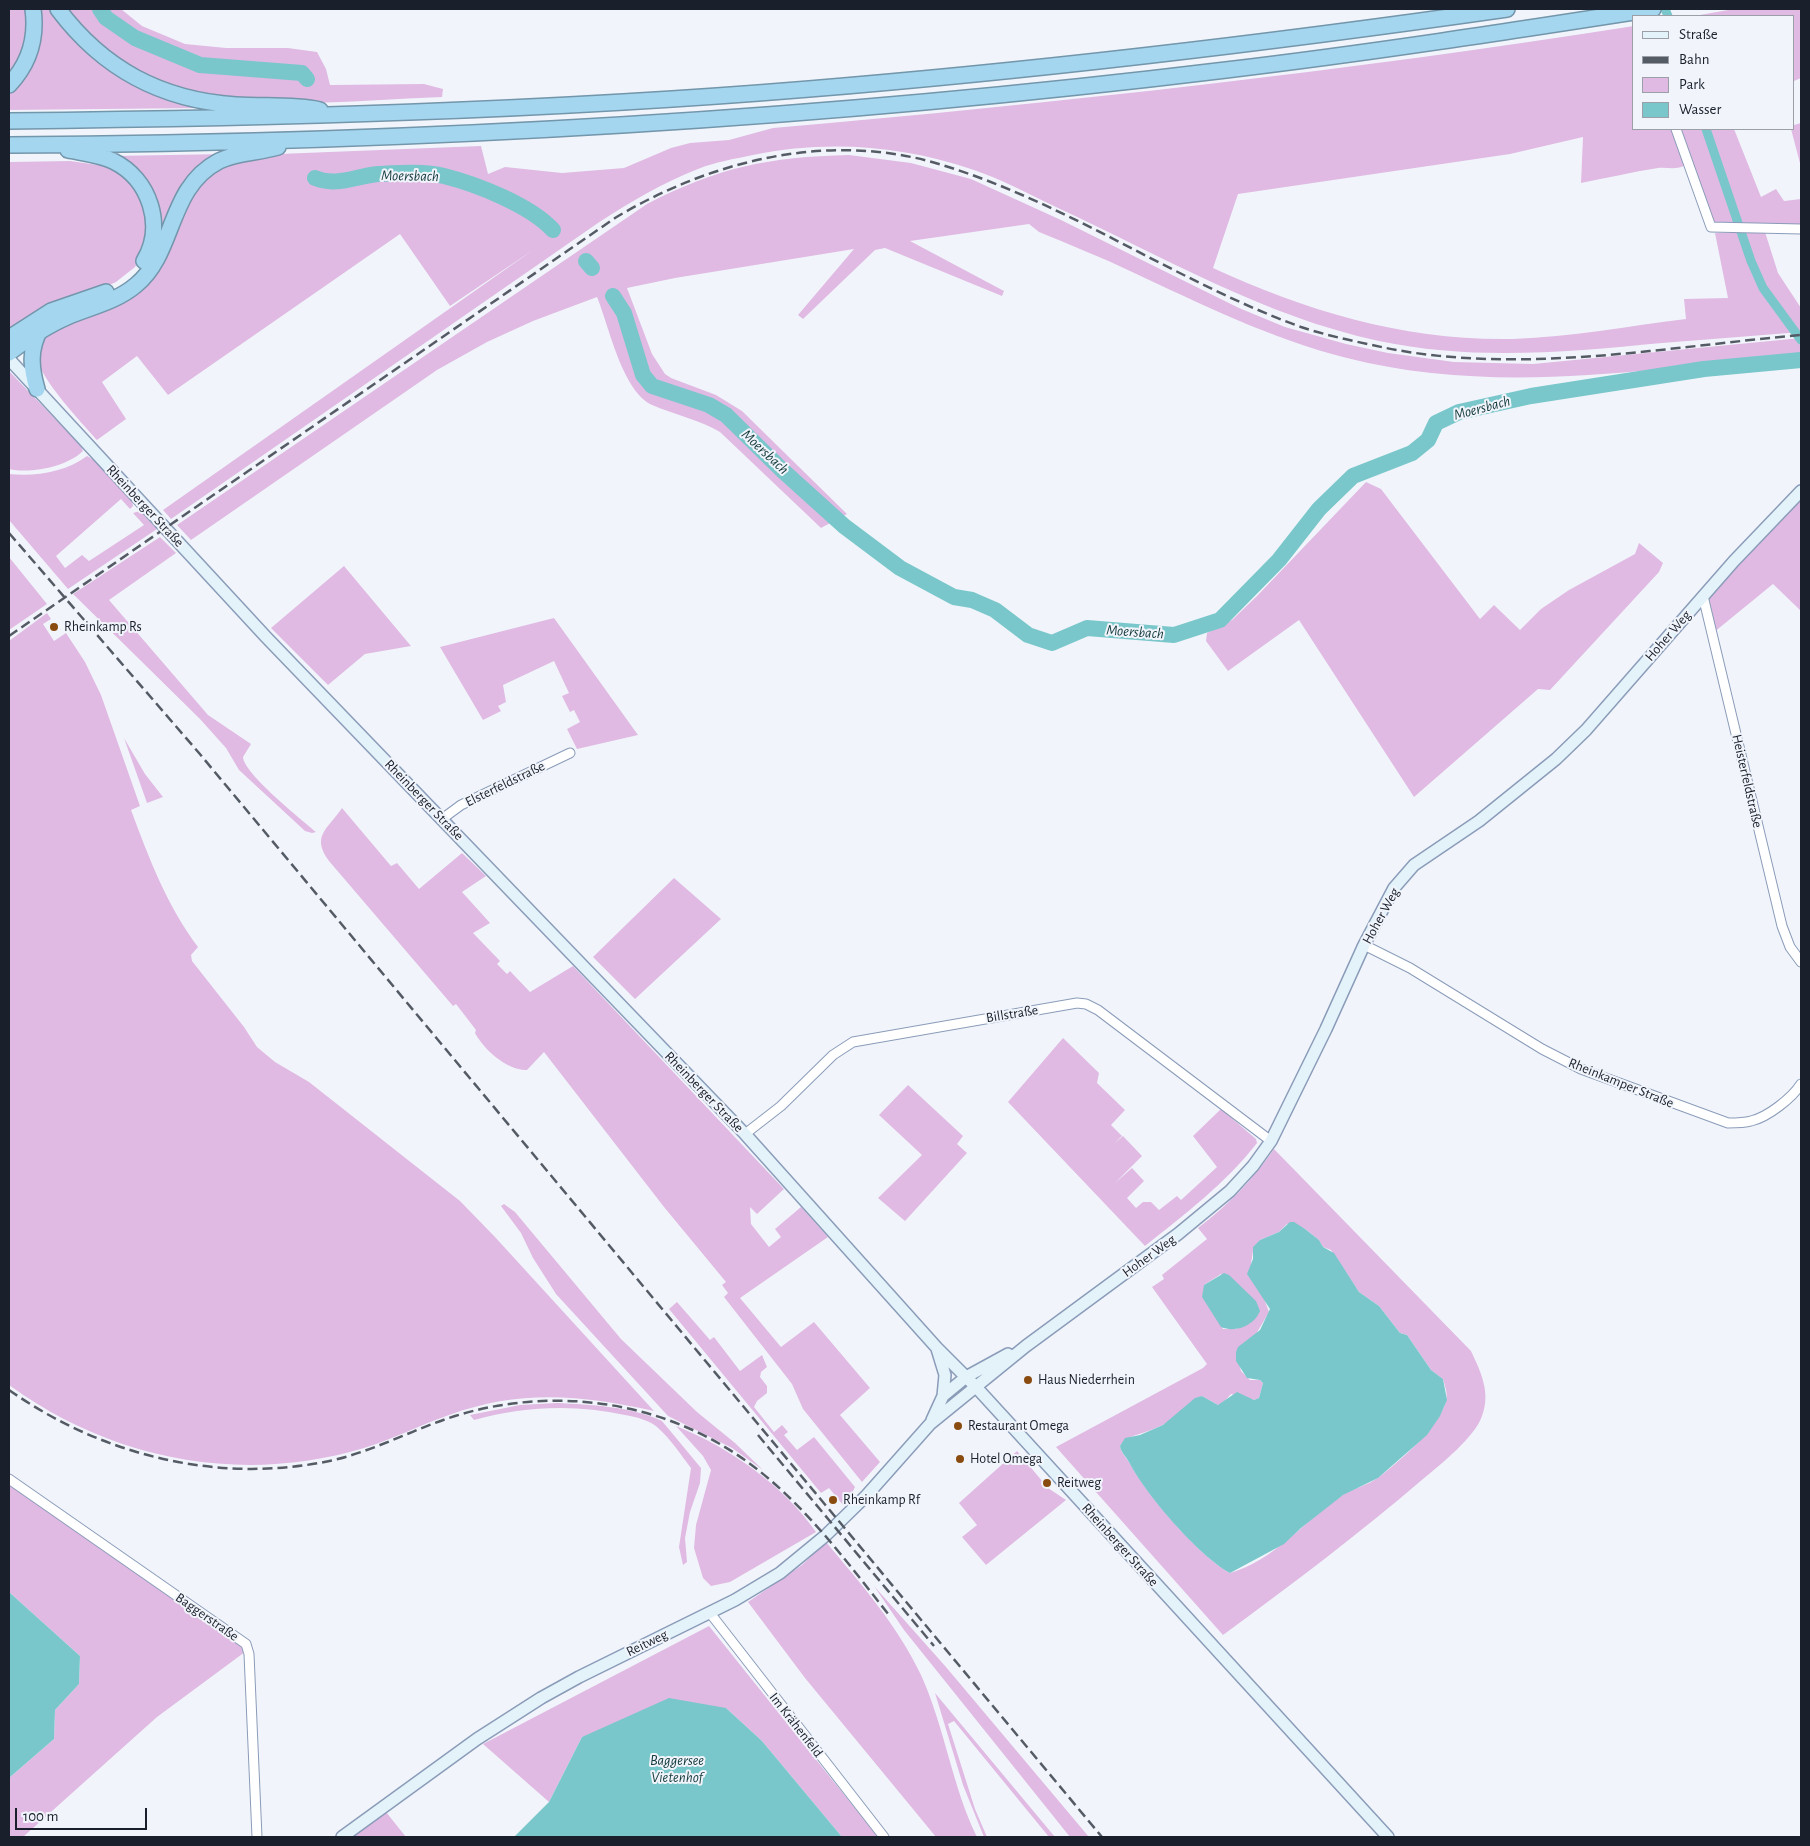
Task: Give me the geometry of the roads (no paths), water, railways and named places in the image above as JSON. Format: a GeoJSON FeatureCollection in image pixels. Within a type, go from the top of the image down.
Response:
{"type":"FeatureCollection","features":[{"type":"Feature","properties":{"kind":"highway"},"geometry":{"type":"LineString","coordinates":[[9,85],[19,73],[30,54],[34,23],[32,9]]}},
{"type":"Feature","properties":{"kind":"highway"},"geometry":{"type":"LineString","coordinates":[[58,9],[100,56],[138,80],[162,90],[207,102],[302,106],[341,115]]}},
{"type":"Feature","properties":{"kind":"highway"},"geometry":{"type":"LineString","coordinates":[[9,121],[341,115],[616,102],[941,77],[1226,48],[1507,9]]}},
{"type":"Feature","properties":{"kind":"highway"},"geometry":{"type":"LineString","coordinates":[[9,145],[306,139],[621,125],[1000,95],[1224,70],[1420,45],[1655,9]]}},
{"type":"Feature","properties":{"kind":"highway"},"geometry":{"type":"LineString","coordinates":[[9,353],[40,330],[68,316],[113,299],[138,284],[154,263],[187,190],[208,168],[232,156],[268,150],[306,139]]}},
{"type":"Feature","properties":{"kind":"highway"},"geometry":{"type":"LineString","coordinates":[[9,338],[52,311],[109,291],[126,282],[140,269],[154,233],[154,220],[149,200],[136,178],[127,169],[107,159],[44,145]]}},
{"type":"Feature","properties":{"kind":"highway"},"geometry":{"type":"LineString","coordinates":[[37,389],[32,362],[32,350],[40,330]]}},
{"type":"Feature","properties":{"kind":"main road","name":"Rheinberger Straße"},"geometry":{"type":"LineString","coordinates":[[9,359],[266,637],[745,1134],[937,1348],[976,1387],[1388,1837]]}},
{"type":"Feature","properties":{"kind":"main road","name":"Hoher Weg"},"geometry":{"type":"LineString","coordinates":[[976,1387],[1026,1346],[1217,1203],[1242,1178],[1271,1141],[1326,1029],[1364,945],[1394,888],[1414,865],[1479,821],[1556,758],[1586,730],[1734,560],[1801,491]]}},
{"type":"Feature","properties":{"kind":"main road","name":"Hoher Weg"},"geometry":{"type":"LineString","coordinates":[[966,1378],[1026,1346]]}},
{"type":"Feature","properties":{"kind":"main road"},"geometry":{"type":"LineString","coordinates":[[937,1348],[945,1375],[943,1396]]}},
{"type":"Feature","properties":{"kind":"main road","name":"Reitweg"},"geometry":{"type":"LineString","coordinates":[[930,1424],[943,1396],[966,1378]]}},
{"type":"Feature","properties":{"kind":"main road","name":"Reitweg"},"geometry":{"type":"LineString","coordinates":[[342,1837],[477,1739],[541,1698],[624,1654],[710,1613],[757,1588],[804,1555],[867,1496],[930,1424],[976,1387]]}},
{"type":"Feature","properties":{"kind":"street"},"geometry":{"type":"LineString","coordinates":[[1676,130],[1711,227],[1733,229],[1801,229]]}},
{"type":"Feature","properties":{"kind":"street","name":"Heisterfeldstraße"},"geometry":{"type":"LineString","coordinates":[[1704,596],[1782,926],[1790,947],[1801,962]]}},
{"type":"Feature","properties":{"kind":"street","name":"Elsterfeldstraße"},"geometry":{"type":"LineString","coordinates":[[442,819],[461,805],[570,753]]}},
{"type":"Feature","properties":{"kind":"street","name":"Rheinkamper Straße"},"geometry":{"type":"LineString","coordinates":[[1364,945],[1410,968],[1542,1049],[1581,1069],[1728,1123],[1752,1121],[1780,1106],[1796,1093],[1801,1084]]}},
{"type":"Feature","properties":{"kind":"street","name":"Billstraße"},"geometry":{"type":"LineString","coordinates":[[745,1134],[781,1106],[833,1055],[854,1042],[1077,1003],[1086,1004],[1098,1010],[1271,1141]]}},
{"type":"Feature","properties":{"kind":"street","name":"Baggerstraße"},"geometry":{"type":"LineString","coordinates":[[9,1479],[246,1644],[249,1654],[257,1837]]}},
{"type":"Feature","properties":{"kind":"street","name":"Im Krähenfeld"},"geometry":{"type":"LineString","coordinates":[[710,1613],[884,1837]]}},
{"type":"Feature","properties":{"kind":"water"},"geometry":{"type":"Polygon","coordinates":[[[1290,1222],[1294,1222],[1305,1229],[1319,1240],[1323,1247],[1334,1253],[1359,1292],[1379,1306],[1400,1333],[1407,1335],[1431,1370],[1443,1379],[1447,1400],[1440,1416],[1427,1435],[1378,1478],[1343,1495],[1284,1544],[1230,1573],[1188,1539],[1160,1507],[1137,1476],[1122,1453],[1120,1446],[1125,1438],[1140,1435],[1163,1425],[1195,1398],[1202,1396],[1218,1405],[1237,1392],[1254,1400],[1259,1398],[1263,1383],[1260,1380],[1247,1378],[1236,1361],[1236,1352],[1238,1347],[1260,1330],[1270,1309],[1247,1274],[1253,1259],[1253,1247],[1260,1240],[1279,1232],[1290,1222]]]}},
{"type":"Feature","properties":{"kind":"water"},"geometry":{"type":"Polygon","coordinates":[[[1224,1273],[1229,1275],[1256,1301],[1260,1311],[1253,1321],[1238,1329],[1221,1327],[1202,1297],[1204,1285],[1224,1273]]]}},
{"type":"Feature","properties":{"kind":"water"},"geometry":{"type":"Polygon","coordinates":[[[9,1592],[80,1656],[79,1684],[55,1710],[54,1739],[9,1778],[9,1592]]]}},
{"type":"Feature","properties":{"kind":"water","name":"Baggersee Vietenhof"},"geometry":{"type":"Polygon","coordinates":[[[669,1698],[726,1708],[762,1741],[842,1837],[514,1837],[549,1802],[582,1737],[669,1698]]]}},
{"type":"Feature","properties":{"kind":"waterway","name":"Moersbach"},"geometry":{"type":"LineString","coordinates":[[100,9],[106,18],[135,38],[200,65],[302,73],[307,79]]}},
{"type":"Feature","properties":{"kind":"waterway"},"geometry":{"type":"LineString","coordinates":[[1665,9],[1668,15]]}},
{"type":"Feature","properties":{"kind":"waterway"},"geometry":{"type":"LineString","coordinates":[[1706,130],[1751,261],[1763,288],[1801,340]]}},
{"type":"Feature","properties":{"kind":"waterway","name":"Moersbach"},"geometry":{"type":"LineString","coordinates":[[315,178],[338,181],[378,174],[402,173],[428,173],[444,176],[471,184],[517,204],[531,212],[553,230]]}},
{"type":"Feature","properties":{"kind":"waterway","name":"Moersbach"},"geometry":{"type":"LineString","coordinates":[[586,261],[592,268]]}},
{"type":"Feature","properties":{"kind":"waterway","name":"Moersbach"},"geometry":{"type":"LineString","coordinates":[[613,296],[624,313],[643,375],[652,386],[709,405],[726,415],[782,470],[844,526],[900,568],[954,597],[972,600],[995,610],[1028,635],[1052,643],[1087,628],[1174,635],[1220,620],[1279,560],[1319,509],[1353,476],[1412,453],[1428,440],[1436,423],[1459,412],[1531,396],[1704,369],[1801,360]]}},
{"type":"Feature","properties":{"kind":"railway"},"geometry":{"type":"LineString","coordinates":[[9,636],[615,218],[651,198],[689,181],[728,168],[768,158],[809,152],[850,150],[891,153],[932,162],[980,178],[1027,197],[1254,308],[1301,327],[1343,339],[1386,348],[1437,356],[1541,359],[1645,352],[1801,335]]}},
{"type":"Feature","properties":{"kind":"railway"},"geometry":{"type":"LineString","coordinates":[[9,533],[199,753],[1102,1837]]}},
{"type":"Feature","properties":{"kind":"railway"},"geometry":{"type":"LineString","coordinates":[[9,1390],[45,1413],[83,1432],[123,1448],[164,1459],[206,1466],[248,1469],[291,1467],[350,1456],[455,1416],[491,1407],[527,1402],[563,1401],[600,1404],[635,1410],[670,1421],[704,1435],[758,1470],[800,1508],[889,1615]]}},
{"type":"Feature","properties":{"kind":"railway"},"geometry":{"type":"LineString","coordinates":[[758,1435],[934,1646]]}},
{"type":"Feature","properties":{"kind":"place","name":"Rheinkamp Rs"},"geometry":{"type":"Point","coordinates":[54,627]}},
{"type":"Feature","properties":{"kind":"place","name":"Haus Niederrhein"},"geometry":{"type":"Point","coordinates":[1028,1380]}},
{"type":"Feature","properties":{"kind":"place","name":"Restaurant Omega"},"geometry":{"type":"Point","coordinates":[958,1426]}},
{"type":"Feature","properties":{"kind":"place","name":"Hotel Omega"},"geometry":{"type":"Point","coordinates":[960,1459]}},
{"type":"Feature","properties":{"kind":"place","name":"Reitweg"},"geometry":{"type":"Point","coordinates":[1047,1483]}},
{"type":"Feature","properties":{"kind":"place","name":"Rheinkamp Rf"},"geometry":{"type":"Point","coordinates":[833,1500]}}]}
